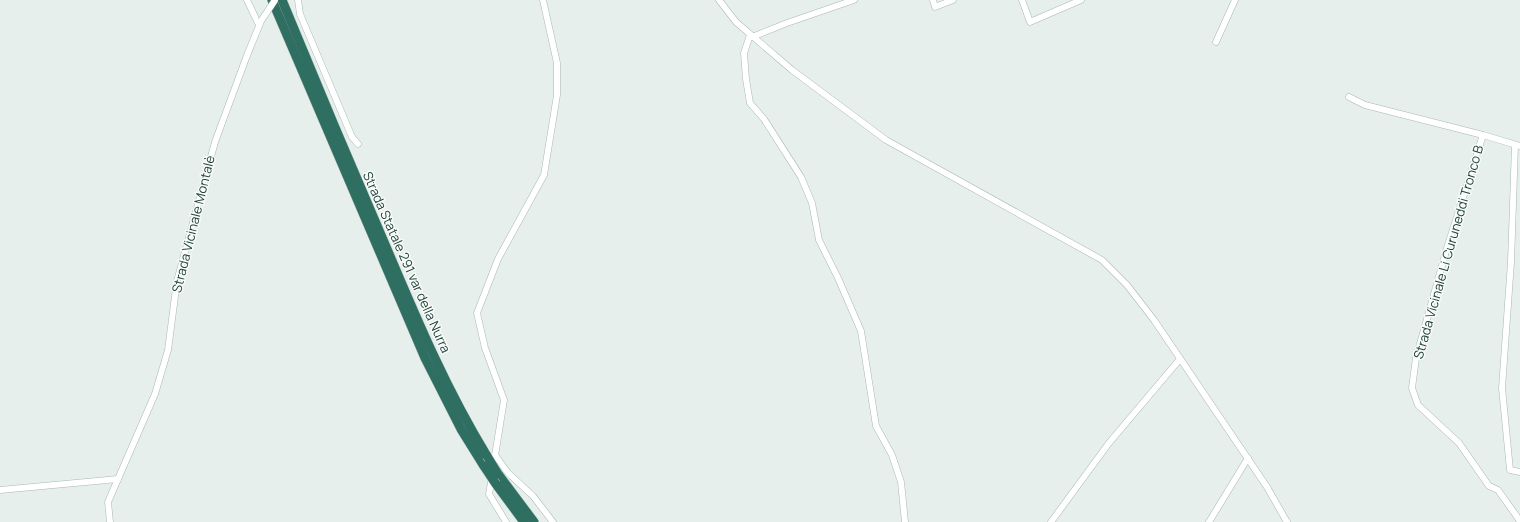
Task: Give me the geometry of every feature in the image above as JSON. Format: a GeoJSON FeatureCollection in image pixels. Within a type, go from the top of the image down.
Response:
{"type":"FeatureCollection","features":[{"type":"Feature","properties":{"kind":"highway","name":"Strada Statale 291 var della Nurra"},"geometry":{"type":"LineString","coordinates":[[274,0],[422,352],[461,430],[496,484],[524,522]]}},
{"type":"Feature","properties":{"kind":"highway","name":"Strada Statale 291 var della Nurra"},"geometry":{"type":"LineString","coordinates":[[282,0],[334,126],[424,335],[465,420],[491,455],[498,474],[534,522]]}},
{"type":"Feature","properties":{"kind":"street"},"geometry":{"type":"LineString","coordinates":[[248,0],[260,23]]}},
{"type":"Feature","properties":{"kind":"street","name":"Strada Vicinale Montalè"},"geometry":{"type":"LineString","coordinates":[[110,522],[108,502],[155,394],[168,350],[177,281],[196,205],[215,142],[260,23],[274,0]]}},
{"type":"Feature","properties":{"kind":"street"},"geometry":{"type":"LineString","coordinates":[[298,0],[300,14],[352,137],[358,144]]}},
{"type":"Feature","properties":{"kind":"street"},"geometry":{"type":"LineString","coordinates":[[506,522],[489,494],[491,455],[504,400],[484,342],[478,313],[498,259],[544,175],[557,95],[557,63],[543,0]]}},
{"type":"Feature","properties":{"kind":"street"},"geometry":{"type":"LineString","coordinates":[[719,0],[736,22],[751,36],[792,70],[886,140],[1102,260],[1127,285],[1180,359],[1248,458],[1287,522]]}},
{"type":"Feature","properties":{"kind":"street"},"geometry":{"type":"LineString","coordinates":[[854,0],[751,36],[744,54],[746,79],[750,103],[764,119],[801,177],[812,203],[818,240],[838,278],[861,331],[876,426],[892,455],[901,482],[905,522]]}},
{"type":"Feature","properties":{"kind":"street"},"geometry":{"type":"LineString","coordinates":[[933,0],[935,7],[953,0]]}},
{"type":"Feature","properties":{"kind":"street"},"geometry":{"type":"LineString","coordinates":[[1022,0],[1030,22],[1081,0]]}},
{"type":"Feature","properties":{"kind":"street"},"geometry":{"type":"LineString","coordinates":[[1216,42],[1235,0]]}},
{"type":"Feature","properties":{"kind":"street","name":"Strada Vicinale Li Curuneddi Tronco B"},"geometry":{"type":"LineString","coordinates":[[1349,97],[1365,105],[1483,135],[1517,146],[1502,388],[1510,470],[1520,472]]}},
{"type":"Feature","properties":{"kind":"street","name":"Strada Vicinale Li Curuneddi Tronco B"},"geometry":{"type":"LineString","coordinates":[[1483,135],[1441,268],[1416,358],[1412,388],[1418,405],[1459,442],[1489,486],[1498,490],[1520,521]]}},
{"type":"Feature","properties":{"kind":"street"},"geometry":{"type":"LineString","coordinates":[[1051,522],[1109,443],[1180,359]]}},
{"type":"Feature","properties":{"kind":"street"},"geometry":{"type":"LineString","coordinates":[[491,455],[533,496],[553,522]]}},
{"type":"Feature","properties":{"kind":"street"},"geometry":{"type":"LineString","coordinates":[[1209,522],[1248,458]]}},
{"type":"Feature","properties":{"kind":"street"},"geometry":{"type":"LineString","coordinates":[[0,490],[118,479]]}}]}
